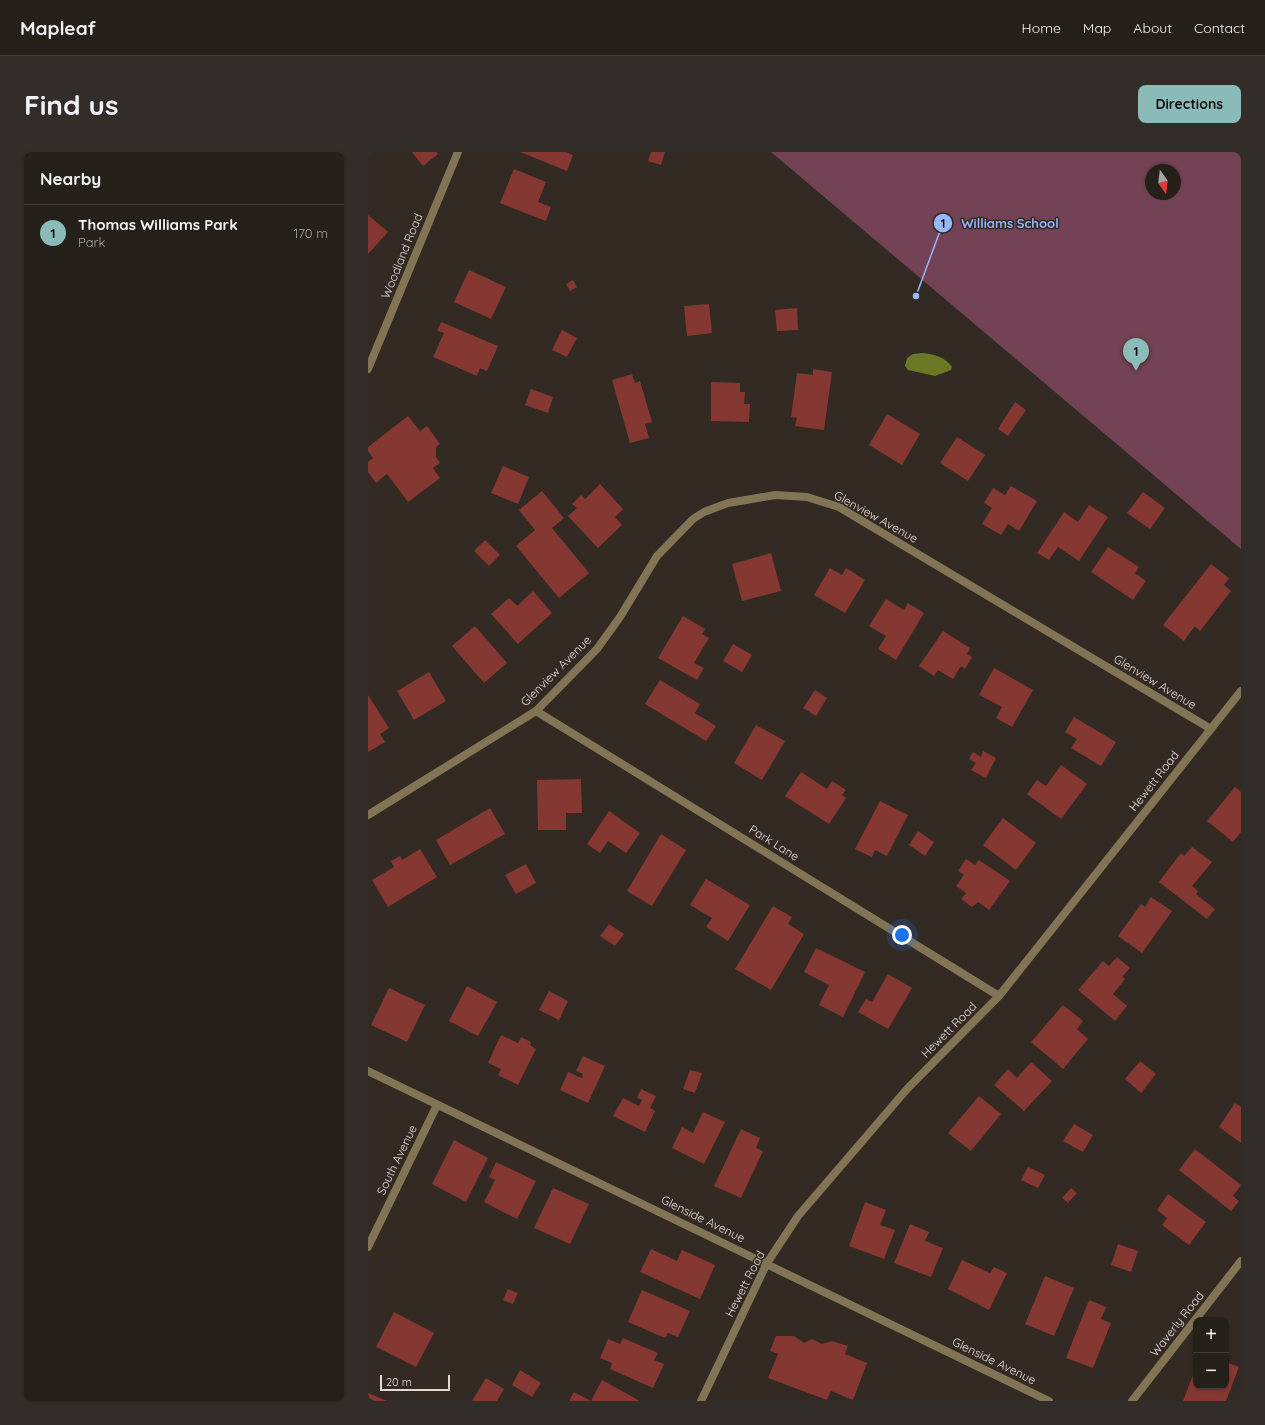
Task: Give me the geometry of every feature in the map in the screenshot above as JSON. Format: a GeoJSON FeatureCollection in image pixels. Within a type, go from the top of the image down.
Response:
{"type":"FeatureCollection","features":[{"type":"Feature","properties":{"kind":"street","name":"Woodland Road"},"geometry":{"type":"LineString","coordinates":[[368,369],[458,152]]}},
{"type":"Feature","properties":{"kind":"street","name":"Glenview Avenue"},"geometry":{"type":"LineString","coordinates":[[368,815],[536,711],[597,649],[620,617],[657,556],[692,519],[709,510],[735,502],[775,495],[789,495],[820,500],[839,507],[1211,729]]}},
{"type":"Feature","properties":{"kind":"street","name":"Hewett Road"},"geometry":{"type":"LineString","coordinates":[[701,1401],[767,1263],[798,1216],[907,1089],[1000,996],[1241,691]]}},
{"type":"Feature","properties":{"kind":"street","name":"Park Lane"},"geometry":{"type":"LineString","coordinates":[[536,711],[1000,996]]}},
{"type":"Feature","properties":{"kind":"street","name":"Glenside Avenue"},"geometry":{"type":"LineString","coordinates":[[368,1071],[767,1263],[1049,1401]]}},
{"type":"Feature","properties":{"kind":"street","name":"South Avenue"},"geometry":{"type":"LineString","coordinates":[[368,1247],[437,1105]]}},
{"type":"Feature","properties":{"kind":"street","name":"Waverly Road"},"geometry":{"type":"LineString","coordinates":[[1132,1401],[1241,1261]]}},
{"type":"Feature","properties":{"kind":"shaded area"},"geometry":{"type":"Polygon","coordinates":[[[771,152],[1241,152],[1241,549],[771,152]]]}},
{"type":"Feature","properties":{"kind":"shaded area"},"geometry":{"type":"Polygon","coordinates":[[[922,353],[943,358],[952,367],[951,370],[935,376],[908,370],[905,366],[907,358],[913,354],[922,353]]]}},
{"type":"Feature","properties":{"kind":"building"},"geometry":{"type":"Polygon","coordinates":[[[412,152],[437,152],[438,154],[423,166],[412,152]]]}},
{"type":"Feature","properties":{"kind":"building"},"geometry":{"type":"Polygon","coordinates":[[[520,152],[566,152],[573,155],[567,171],[520,152]]]}},
{"type":"Feature","properties":{"kind":"building"},"geometry":{"type":"Polygon","coordinates":[[[651,152],[665,152],[661,165],[648,161],[651,152]]]}},
{"type":"Feature","properties":{"kind":"building"},"geometry":{"type":"Polygon","coordinates":[[[514,169],[546,182],[538,202],[551,207],[546,221],[500,203],[514,169]]]}},
{"type":"Feature","properties":{"kind":"building"},"geometry":{"type":"Polygon","coordinates":[[[368,215],[388,232],[368,254],[368,215]]]}},
{"type":"Feature","properties":{"kind":"building"},"geometry":{"type":"Polygon","coordinates":[[[469,270],[506,287],[491,319],[454,302],[469,270]]]}},
{"type":"Feature","properties":{"kind":"building"},"geometry":{"type":"Polygon","coordinates":[[[573,280],[577,287],[570,291],[566,284],[573,280]]]}},
{"type":"Feature","properties":{"kind":"building"},"geometry":{"type":"Polygon","coordinates":[[[709,304],[712,333],[687,336],[684,306],[709,304]]]}},
{"type":"Feature","properties":{"kind":"building"},"geometry":{"type":"Polygon","coordinates":[[[797,308],[798,330],[777,331],[775,310],[797,308]]]}},
{"type":"Feature","properties":{"kind":"building"},"geometry":{"type":"Polygon","coordinates":[[[441,322],[498,346],[487,371],[480,368],[477,376],[433,357],[444,333],[437,331],[441,322]]]}},
{"type":"Feature","properties":{"kind":"building"},"geometry":{"type":"Polygon","coordinates":[[[562,330],[577,338],[567,357],[552,350],[562,330]]]}},
{"type":"Feature","properties":{"kind":"building"},"geometry":{"type":"Polygon","coordinates":[[[813,369],[832,372],[824,430],[795,426],[797,418],[791,417],[797,373],[813,375],[813,369]]]}},
{"type":"Feature","properties":{"kind":"building"},"geometry":{"type":"Polygon","coordinates":[[[632,374],[635,383],[640,381],[652,422],[645,424],[649,438],[630,443],[612,380],[632,374]]]}},
{"type":"Feature","properties":{"kind":"building"},"geometry":{"type":"Polygon","coordinates":[[[711,382],[740,383],[740,392],[745,392],[744,404],[750,404],[749,422],[711,421],[711,382]]]}},
{"type":"Feature","properties":{"kind":"building"},"geometry":{"type":"Polygon","coordinates":[[[531,389],[553,397],[548,413],[525,405],[531,389]]]}},
{"type":"Feature","properties":{"kind":"building"},"geometry":{"type":"Polygon","coordinates":[[[1015,402],[1026,410],[1008,436],[998,429],[1015,402]]]}},
{"type":"Feature","properties":{"kind":"building"},"geometry":{"type":"Polygon","coordinates":[[[887,414],[920,434],[902,465],[869,445],[887,414]]]}},
{"type":"Feature","properties":{"kind":"building"},"geometry":{"type":"Polygon","coordinates":[[[408,416],[420,431],[427,426],[440,444],[436,447],[436,457],[440,463],[433,468],[440,478],[408,502],[387,474],[376,483],[368,472],[368,462],[373,458],[368,451],[368,447],[408,416]]]}},
{"type":"Feature","properties":{"kind":"building"},"geometry":{"type":"Polygon","coordinates":[[[957,437],[985,455],[968,481],[940,463],[957,437]]]}},
{"type":"Feature","properties":{"kind":"building"},"geometry":{"type":"Polygon","coordinates":[[[503,466],[529,477],[518,504],[491,493],[503,466]]]}},
{"type":"Feature","properties":{"kind":"building"},"geometry":{"type":"Polygon","coordinates":[[[600,484],[623,509],[615,517],[622,525],[598,548],[568,516],[577,508],[572,504],[581,495],[585,499],[600,484]]]}},
{"type":"Feature","properties":{"kind":"building"},"geometry":{"type":"Polygon","coordinates":[[[1011,486],[1037,501],[1019,531],[1008,524],[1001,535],[982,524],[992,508],[984,503],[993,488],[1005,495],[1011,486]]]}},
{"type":"Feature","properties":{"kind":"building"},"geometry":{"type":"Polygon","coordinates":[[[542,491],[564,518],[552,528],[589,573],[559,598],[516,546],[535,530],[519,510],[542,491]]]}},
{"type":"Feature","properties":{"kind":"building"},"geometry":{"type":"Polygon","coordinates":[[[1143,492],[1165,508],[1150,529],[1127,513],[1143,492]]]}},
{"type":"Feature","properties":{"kind":"building"},"geometry":{"type":"Polygon","coordinates":[[[1089,505],[1108,517],[1079,561],[1058,547],[1049,560],[1037,553],[1064,512],[1078,522],[1089,505]]]}},
{"type":"Feature","properties":{"kind":"building"},"geometry":{"type":"Polygon","coordinates":[[[485,540],[500,555],[489,566],[474,551],[485,540]]]}},
{"type":"Feature","properties":{"kind":"building"},"geometry":{"type":"Polygon","coordinates":[[[1108,547],[1139,567],[1135,573],[1146,581],[1133,600],[1091,572],[1108,547]]]}},
{"type":"Feature","properties":{"kind":"building"},"geometry":{"type":"Polygon","coordinates":[[[771,553],[781,591],[742,601],[732,564],[771,553]]]}},
{"type":"Feature","properties":{"kind":"building"},"geometry":{"type":"Polygon","coordinates":[[[1211,564],[1229,578],[1224,585],[1231,591],[1200,631],[1195,626],[1184,641],[1163,625],[1211,564]]]}},
{"type":"Feature","properties":{"kind":"building"},"geometry":{"type":"Polygon","coordinates":[[[830,568],[842,575],[846,568],[865,580],[845,613],[814,595],[830,568]]]}},
{"type":"Feature","properties":{"kind":"building"},"geometry":{"type":"Polygon","coordinates":[[[533,591],[552,613],[518,644],[491,614],[509,598],[517,606],[533,591]]]}},
{"type":"Feature","properties":{"kind":"building"},"geometry":{"type":"Polygon","coordinates":[[[886,599],[904,610],[908,603],[924,613],[896,660],[878,649],[886,636],[869,626],[886,599]]]}},
{"type":"Feature","properties":{"kind":"building"},"geometry":{"type":"Polygon","coordinates":[[[683,616],[705,629],[702,634],[709,638],[694,663],[704,668],[697,680],[658,658],[683,616]]]}},
{"type":"Feature","properties":{"kind":"building"},"geometry":{"type":"Polygon","coordinates":[[[475,626],[507,663],[484,683],[452,646],[475,626]]]}},
{"type":"Feature","properties":{"kind":"building"},"geometry":{"type":"Polygon","coordinates":[[[943,631],[970,648],[967,654],[972,657],[965,669],[961,666],[953,679],[938,670],[934,676],[919,666],[943,631]]]}},
{"type":"Feature","properties":{"kind":"building"},"geometry":{"type":"Polygon","coordinates":[[[733,644],[752,655],[742,672],[723,661],[733,644]]]}},
{"type":"Feature","properties":{"kind":"building"},"geometry":{"type":"Polygon","coordinates":[[[994,668],[1033,690],[1012,727],[996,718],[1002,707],[979,695],[994,668]]]}},
{"type":"Feature","properties":{"kind":"building"},"geometry":{"type":"Polygon","coordinates":[[[429,672],[446,701],[414,720],[397,691],[429,672]]]}},
{"type":"Feature","properties":{"kind":"building"},"geometry":{"type":"Polygon","coordinates":[[[660,680],[700,704],[695,713],[716,726],[706,741],[645,704],[660,680]]]}},
{"type":"Feature","properties":{"kind":"building"},"geometry":{"type":"Polygon","coordinates":[[[815,690],[827,698],[816,716],[803,708],[815,690]]]}},
{"type":"Feature","properties":{"kind":"building"},"geometry":{"type":"Polygon","coordinates":[[[368,695],[389,728],[380,734],[385,742],[368,752],[368,695]]]}},
{"type":"Feature","properties":{"kind":"building"},"geometry":{"type":"Polygon","coordinates":[[[1074,717],[1116,742],[1101,766],[1071,748],[1077,739],[1065,732],[1074,717]]]}},
{"type":"Feature","properties":{"kind":"building"},"geometry":{"type":"Polygon","coordinates":[[[756,725],[785,741],[762,780],[734,763],[756,725]]]}},
{"type":"Feature","properties":{"kind":"building"},"geometry":{"type":"Polygon","coordinates":[[[983,751],[996,758],[986,778],[971,770],[976,763],[969,759],[973,752],[981,757],[983,751]]]}},
{"type":"Feature","properties":{"kind":"building"},"geometry":{"type":"Polygon","coordinates":[[[1061,765],[1087,784],[1061,819],[1027,794],[1037,780],[1046,786],[1061,765]]]}},
{"type":"Feature","properties":{"kind":"building"},"geometry":{"type":"Polygon","coordinates":[[[801,772],[827,789],[832,781],[846,790],[842,795],[846,798],[829,824],[785,796],[801,772]]]}},
{"type":"Feature","properties":{"kind":"building"},"geometry":{"type":"Polygon","coordinates":[[[581,779],[582,813],[566,813],[566,830],[538,830],[537,780],[581,779]]]}},
{"type":"Feature","properties":{"kind":"building"},"geometry":{"type":"Polygon","coordinates":[[[1235,787],[1241,792],[1241,832],[1233,842],[1207,821],[1235,787]]]}},
{"type":"Feature","properties":{"kind":"building"},"geometry":{"type":"Polygon","coordinates":[[[880,801],[908,815],[887,856],[875,850],[872,857],[855,849],[880,801]]]}},
{"type":"Feature","properties":{"kind":"building"},"geometry":{"type":"Polygon","coordinates":[[[490,808],[505,834],[450,865],[436,840],[490,808]]]}},
{"type":"Feature","properties":{"kind":"building"},"geometry":{"type":"Polygon","coordinates":[[[609,811],[640,833],[626,853],[608,841],[600,853],[587,844],[609,811]]]}},
{"type":"Feature","properties":{"kind":"building"},"geometry":{"type":"Polygon","coordinates":[[[1003,818],[1036,843],[1016,870],[983,845],[1003,818]]]}},
{"type":"Feature","properties":{"kind":"building"},"geometry":{"type":"Polygon","coordinates":[[[918,831],[934,842],[925,856],[909,845],[918,831]]]}},
{"type":"Feature","properties":{"kind":"building"},"geometry":{"type":"Polygon","coordinates":[[[661,834],[686,850],[652,906],[627,891],[661,834]]]}},
{"type":"Feature","properties":{"kind":"building"},"geometry":{"type":"Polygon","coordinates":[[[1192,847],[1212,862],[1192,886],[1198,891],[1196,894],[1215,909],[1207,919],[1159,882],[1181,853],[1184,856],[1192,847]]]}},
{"type":"Feature","properties":{"kind":"building"},"geometry":{"type":"Polygon","coordinates":[[[420,849],[437,877],[388,907],[372,880],[394,867],[391,861],[400,856],[402,860],[420,849]]]}},
{"type":"Feature","properties":{"kind":"building"},"geometry":{"type":"Polygon","coordinates":[[[966,859],[975,865],[979,860],[1010,881],[989,910],[978,902],[972,907],[961,899],[966,893],[956,886],[964,875],[958,871],[966,859]]]}},
{"type":"Feature","properties":{"kind":"building"},"geometry":{"type":"Polygon","coordinates":[[[526,864],[536,883],[516,894],[505,875],[526,864]]]}},
{"type":"Feature","properties":{"kind":"building"},"geometry":{"type":"Polygon","coordinates":[[[706,879],[750,905],[728,941],[706,927],[712,918],[690,905],[706,879]]]}},
{"type":"Feature","properties":{"kind":"building"},"geometry":{"type":"Polygon","coordinates":[[[1151,897],[1172,911],[1142,953],[1118,936],[1141,904],[1145,907],[1151,897]]]}},
{"type":"Feature","properties":{"kind":"building"},"geometry":{"type":"Polygon","coordinates":[[[773,906],[792,917],[788,924],[804,934],[771,990],[735,969],[773,906]]]}},
{"type":"Feature","properties":{"kind":"building"},"geometry":{"type":"Polygon","coordinates":[[[609,924],[624,934],[615,946],[600,936],[609,924]]]}},
{"type":"Feature","properties":{"kind":"building"},"geometry":{"type":"Polygon","coordinates":[[[816,948],[865,972],[843,1017],[819,1005],[829,985],[804,972],[816,948]]]}},
{"type":"Feature","properties":{"kind":"building"},"geometry":{"type":"Polygon","coordinates":[[[1117,957],[1130,968],[1122,977],[1125,979],[1113,994],[1127,1006],[1115,1021],[1078,990],[1103,961],[1109,966],[1117,957]]]}},
{"type":"Feature","properties":{"kind":"building"},"geometry":{"type":"Polygon","coordinates":[[[888,974],[912,988],[888,1029],[858,1012],[866,999],[872,1002],[888,974]]]}},
{"type":"Feature","properties":{"kind":"building"},"geometry":{"type":"Polygon","coordinates":[[[467,986],[497,1002],[478,1036],[449,1021],[467,986]]]}},
{"type":"Feature","properties":{"kind":"building"},"geometry":{"type":"Polygon","coordinates":[[[389,988],[425,1005],[407,1042],[371,1025],[389,988]]]}},
{"type":"Feature","properties":{"kind":"building"},"geometry":{"type":"Polygon","coordinates":[[[549,991],[568,1001],[559,1020],[539,1010],[549,991]]]}},
{"type":"Feature","properties":{"kind":"building"},"geometry":{"type":"Polygon","coordinates":[[[1063,1005],[1083,1021],[1077,1029],[1088,1039],[1063,1069],[1031,1042],[1063,1005]]]}},
{"type":"Feature","properties":{"kind":"building"},"geometry":{"type":"Polygon","coordinates":[[[501,1035],[518,1043],[521,1037],[531,1042],[530,1045],[536,1049],[518,1085],[498,1075],[501,1069],[488,1063],[501,1035]]]}},
{"type":"Feature","properties":{"kind":"building"},"geometry":{"type":"Polygon","coordinates":[[[583,1056],[605,1066],[588,1103],[560,1090],[568,1072],[582,1078],[583,1074],[576,1071],[583,1056]]]}},
{"type":"Feature","properties":{"kind":"building"},"geometry":{"type":"Polygon","coordinates":[[[1140,1061],[1156,1074],[1141,1093],[1125,1079],[1140,1061]]]}},
{"type":"Feature","properties":{"kind":"building"},"geometry":{"type":"Polygon","coordinates":[[[1031,1062],[1052,1081],[1024,1111],[994,1085],[1008,1069],[1017,1078],[1031,1062]]]}},
{"type":"Feature","properties":{"kind":"building"},"geometry":{"type":"Polygon","coordinates":[[[690,1070],[702,1073],[695,1093],[683,1089],[690,1070]]]}},
{"type":"Feature","properties":{"kind":"building"},"geometry":{"type":"Polygon","coordinates":[[[641,1089],[656,1096],[650,1108],[655,1111],[645,1132],[613,1116],[623,1098],[639,1106],[642,1100],[637,1098],[641,1089]]]}},
{"type":"Feature","properties":{"kind":"building"},"geometry":{"type":"Polygon","coordinates":[[[979,1096],[1001,1114],[971,1151],[948,1133],[979,1096]]]}},
{"type":"Feature","properties":{"kind":"building"},"geometry":{"type":"Polygon","coordinates":[[[1235,1103],[1241,1107],[1241,1143],[1219,1127],[1235,1103]]]}},
{"type":"Feature","properties":{"kind":"building"},"geometry":{"type":"Polygon","coordinates":[[[703,1112],[725,1122],[704,1164],[672,1148],[682,1127],[693,1133],[703,1112]]]}},
{"type":"Feature","properties":{"kind":"building"},"geometry":{"type":"Polygon","coordinates":[[[1074,1124],[1093,1135],[1083,1152],[1063,1141],[1074,1124]]]}},
{"type":"Feature","properties":{"kind":"building"},"geometry":{"type":"Polygon","coordinates":[[[741,1129],[760,1138],[756,1148],[763,1151],[741,1198],[714,1186],[741,1129]]]}},
{"type":"Feature","properties":{"kind":"building"},"geometry":{"type":"Polygon","coordinates":[[[454,1140],[488,1158],[466,1202],[432,1184],[454,1140]]]}},
{"type":"Feature","properties":{"kind":"building"},"geometry":{"type":"Polygon","coordinates":[[[1195,1149],[1241,1185],[1233,1196],[1239,1201],[1231,1211],[1179,1170],[1195,1149]]]}},
{"type":"Feature","properties":{"kind":"building"},"geometry":{"type":"Polygon","coordinates":[[[496,1162],[536,1181],[517,1219],[484,1202],[495,1180],[489,1177],[496,1162]]]}},
{"type":"Feature","properties":{"kind":"building"},"geometry":{"type":"Polygon","coordinates":[[[1028,1167],[1045,1175],[1038,1188],[1021,1180],[1028,1167]]]}},
{"type":"Feature","properties":{"kind":"building"},"geometry":{"type":"Polygon","coordinates":[[[553,1188],[589,1204],[570,1244],[534,1228],[553,1188]]]}},
{"type":"Feature","properties":{"kind":"building"},"geometry":{"type":"Polygon","coordinates":[[[1071,1188],[1077,1193],[1068,1203],[1062,1198],[1071,1188]]]}},
{"type":"Feature","properties":{"kind":"building"},"geometry":{"type":"Polygon","coordinates":[[[1168,1194],[1206,1222],[1189,1245],[1162,1225],[1167,1218],[1157,1210],[1168,1194]]]}},
{"type":"Feature","properties":{"kind":"building"},"geometry":{"type":"Polygon","coordinates":[[[865,1202],[886,1210],[880,1225],[895,1230],[884,1259],[849,1246],[865,1202]]]}},
{"type":"Feature","properties":{"kind":"building"},"geometry":{"type":"Polygon","coordinates":[[[910,1224],[929,1232],[925,1241],[943,1248],[931,1277],[894,1263],[910,1224]]]}},
{"type":"Feature","properties":{"kind":"building"},"geometry":{"type":"Polygon","coordinates":[[[1118,1244],[1138,1251],[1131,1272],[1111,1265],[1118,1244]]]}},
{"type":"Feature","properties":{"kind":"building"},"geometry":{"type":"Polygon","coordinates":[[[651,1249],[677,1261],[682,1250],[715,1265],[700,1299],[640,1272],[651,1249]]]}},
{"type":"Feature","properties":{"kind":"building"},"geometry":{"type":"Polygon","coordinates":[[[962,1260],[990,1273],[994,1267],[1007,1273],[989,1310],[948,1289],[962,1260]]]}},
{"type":"Feature","properties":{"kind":"building"},"geometry":{"type":"Polygon","coordinates":[[[1045,1276],[1074,1288],[1054,1336],[1025,1324],[1045,1276]]]}},
{"type":"Feature","properties":{"kind":"building"},"geometry":{"type":"Polygon","coordinates":[[[508,1289],[518,1293],[513,1304],[503,1300],[508,1289]]]}},
{"type":"Feature","properties":{"kind":"building"},"geometry":{"type":"Polygon","coordinates":[[[642,1290],[690,1311],[678,1337],[668,1333],[665,1338],[628,1322],[642,1290]]]}},
{"type":"Feature","properties":{"kind":"building"},"geometry":{"type":"Polygon","coordinates":[[[1089,1300],[1106,1307],[1101,1319],[1111,1323],[1093,1368],[1066,1358],[1089,1300]]]}},
{"type":"Feature","properties":{"kind":"building"},"geometry":{"type":"Polygon","coordinates":[[[394,1312],[434,1333],[416,1367],[376,1347],[394,1312]]]}},
{"type":"Feature","properties":{"kind":"building"},"geometry":{"type":"Polygon","coordinates":[[[776,1336],[794,1336],[804,1343],[812,1339],[822,1344],[832,1341],[848,1346],[845,1354],[867,1363],[853,1400],[831,1391],[827,1400],[768,1378],[778,1354],[770,1351],[776,1336]]]}},
{"type":"Feature","properties":{"kind":"building"},"geometry":{"type":"Polygon","coordinates":[[[623,1338],[658,1353],[654,1360],[664,1364],[653,1388],[610,1369],[612,1363],[600,1358],[608,1339],[620,1344],[623,1338]]]}},
{"type":"Feature","properties":{"kind":"building"},"geometry":{"type":"Polygon","coordinates":[[[1229,1363],[1239,1367],[1226,1401],[1183,1401],[1193,1375],[1193,1389],[1229,1389],[1229,1363]]]}},
{"type":"Feature","properties":{"kind":"building"},"geometry":{"type":"Polygon","coordinates":[[[520,1370],[541,1383],[532,1397],[512,1385],[520,1370]]]}},
{"type":"Feature","properties":{"kind":"building"},"geometry":{"type":"Polygon","coordinates":[[[486,1378],[504,1389],[497,1401],[472,1401],[486,1378]]]}},
{"type":"Feature","properties":{"kind":"building"},"geometry":{"type":"Polygon","coordinates":[[[602,1380],[640,1401],[591,1401],[602,1380]]]}},
{"type":"Feature","properties":{"kind":"building"},"geometry":{"type":"Polygon","coordinates":[[[574,1392],[591,1401],[569,1401],[574,1392]]]}},
{"type":"Feature","properties":{"kind":"building"},"geometry":{"type":"Polygon","coordinates":[[[368,1393],[387,1401],[368,1401],[368,1393]]]}},
{"type":"Feature","properties":{"kind":"place","name":"Williams School"},"geometry":{"type":"Point","coordinates":[916,296]}},
{"type":"Feature","properties":{"kind":"place","name":"Thomas Williams Park"},"geometry":{"type":"Point","coordinates":[1136,371]}}]}
